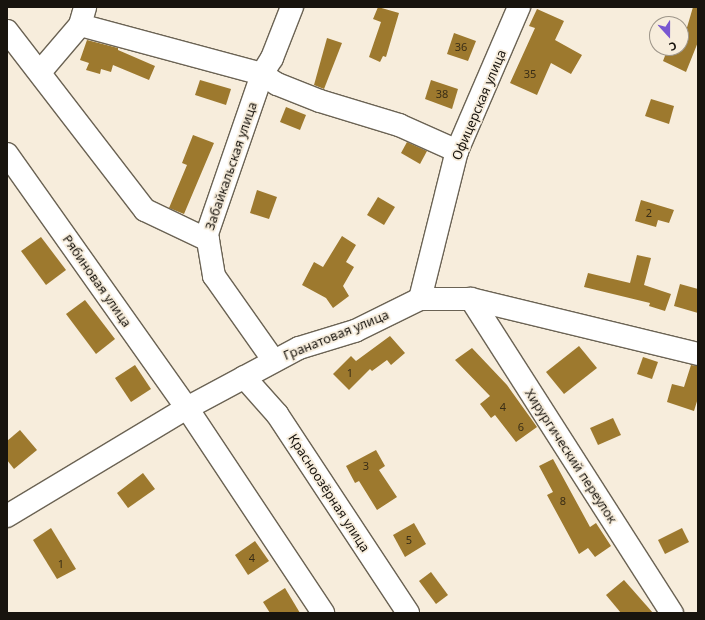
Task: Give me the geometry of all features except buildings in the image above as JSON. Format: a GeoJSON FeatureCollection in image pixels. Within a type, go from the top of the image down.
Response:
{"type":"FeatureCollection","features":[{"type":"Feature","properties":{"kind":"street","name":"Забайкальская улица"},"geometry":{"type":"LineString","coordinates":[[274,361],[214,276],[207,234],[262,74],[272,58],[292,7]]}},
{"type":"Feature","properties":{"kind":"street","name":"Офицерская улица"},"geometry":{"type":"LineString","coordinates":[[420,299],[457,152],[519,7]]}},
{"type":"Feature","properties":{"kind":"street"},"geometry":{"type":"LineString","coordinates":[[40,72],[82,16],[262,74],[277,84],[320,101],[399,125],[457,152]]}},
{"type":"Feature","properties":{"kind":"street"},"geometry":{"type":"LineString","coordinates":[[7,31],[145,210],[208,240]]}},
{"type":"Feature","properties":{"kind":"street","name":"Рябиновая улица"},"geometry":{"type":"LineString","coordinates":[[7,154],[187,408]]}},
{"type":"Feature","properties":{"kind":"street","name":"Гранатовая улица"},"geometry":{"type":"LineString","coordinates":[[7,516],[187,408],[274,361],[299,348],[355,331],[420,299],[471,299],[698,354]]}},
{"type":"Feature","properties":{"kind":"street","name":"Хирургический переулок"},"geometry":{"type":"LineString","coordinates":[[471,299],[672,613]]}},
{"type":"Feature","properties":{"kind":"street","name":"Красноозёрная улица"},"geometry":{"type":"LineString","coordinates":[[244,378],[277,414],[408,613]]}},
{"type":"Feature","properties":{"kind":"street"},"geometry":{"type":"LineString","coordinates":[[187,408],[323,613]]}}]}
